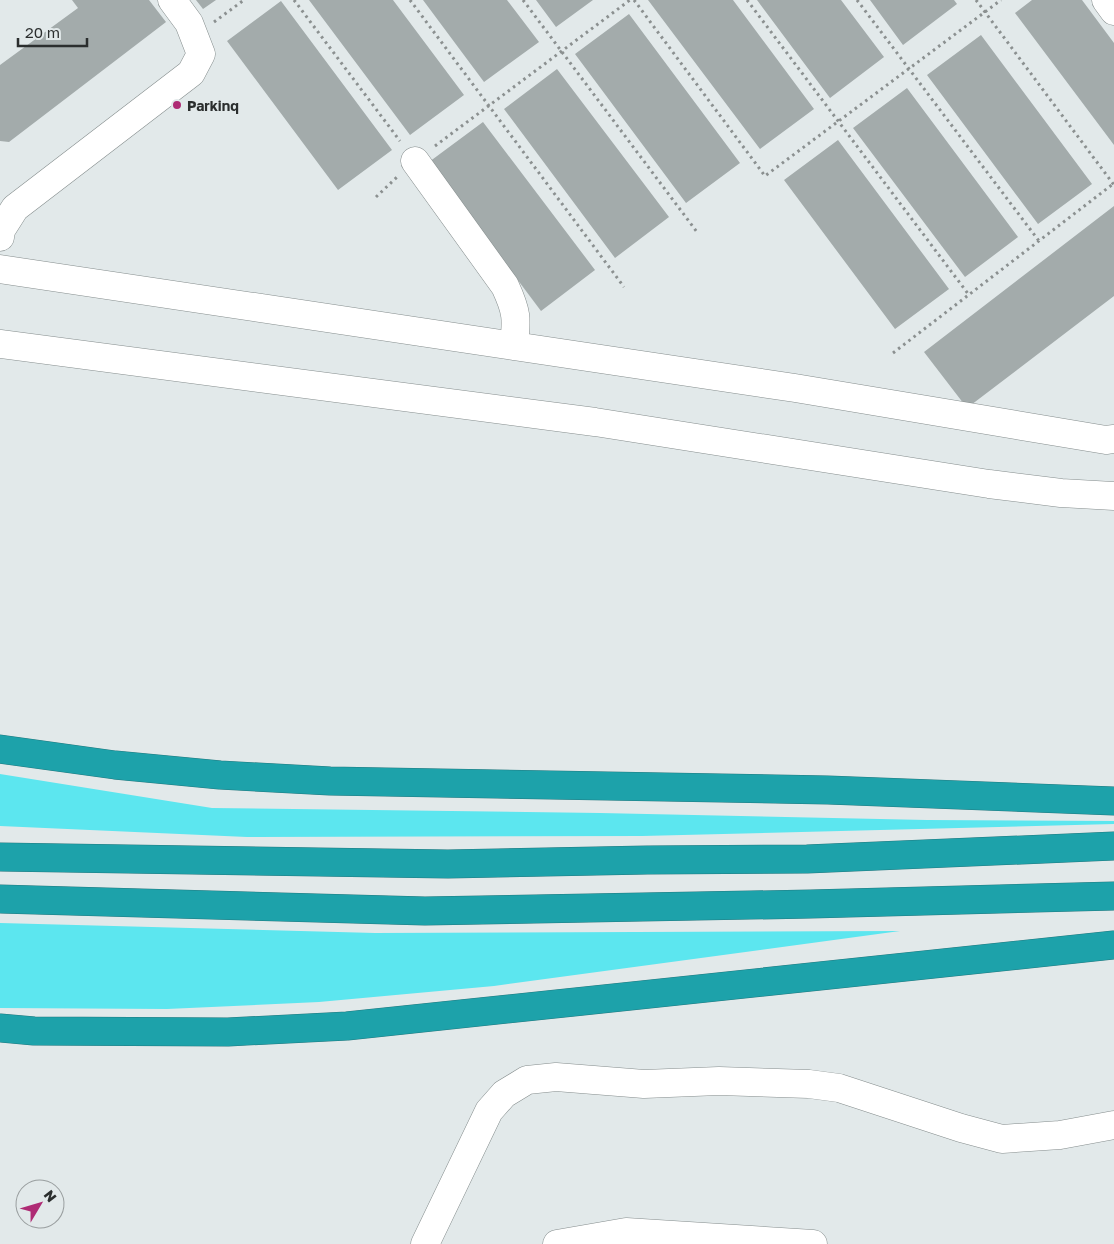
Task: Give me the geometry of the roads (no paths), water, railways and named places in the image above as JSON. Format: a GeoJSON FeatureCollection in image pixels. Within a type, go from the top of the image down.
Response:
{"type":"FeatureCollection","features":[{"type":"Feature","properties":{"kind":"highway"},"geometry":{"type":"LineString","coordinates":[[0,750],[115,765],[220,775],[321,780],[828,790],[1114,801]]}},
{"type":"Feature","properties":{"kind":"highway"},"geometry":{"type":"LineString","coordinates":[[0,857],[448,864],[807,859],[1114,846]]}},
{"type":"Feature","properties":{"kind":"highway"},"geometry":{"type":"LineString","coordinates":[[0,899],[425,911],[1114,896]]}},
{"type":"Feature","properties":{"kind":"highway"},"geometry":{"type":"LineString","coordinates":[[0,1032],[228,1032],[347,1026],[1114,945]]}},
{"type":"Feature","properties":{"kind":"highway"},"geometry":{"type":"LineString","coordinates":[[0,1028],[34,1031]]}},
{"type":"Feature","properties":{"kind":"street"},"geometry":{"type":"LineString","coordinates":[[0,237],[1,230],[15,208],[192,73],[201,54],[189,23],[172,0]]}},
{"type":"Feature","properties":{"kind":"street"},"geometry":{"type":"LineString","coordinates":[[1106,0],[1114,11]]}},
{"type":"Feature","properties":{"kind":"street"},"geometry":{"type":"LineString","coordinates":[[415,161],[505,286],[515,308],[514,346]]}},
{"type":"Feature","properties":{"kind":"street"},"geometry":{"type":"LineString","coordinates":[[0,269],[795,388],[1114,440]]}},
{"type":"Feature","properties":{"kind":"street"},"geometry":{"type":"LineString","coordinates":[[0,344],[594,422],[989,484],[1061,493],[1114,496]]}},
{"type":"Feature","properties":{"kind":"street"},"geometry":{"type":"LineString","coordinates":[[425,1244],[489,1111],[504,1094],[527,1080],[556,1077],[644,1084],[719,1082],[809,1084],[839,1088],[961,1128],[1002,1139],[1060,1135],[1114,1124]]}},
{"type":"Feature","properties":{"kind":"street"},"geometry":{"type":"LineString","coordinates":[[558,1244],[626,1232],[813,1244]]}},
{"type":"Feature","properties":{"kind":"place","name":"Parkinq"},"geometry":{"type":"Point","coordinates":[177,105]}}]}
